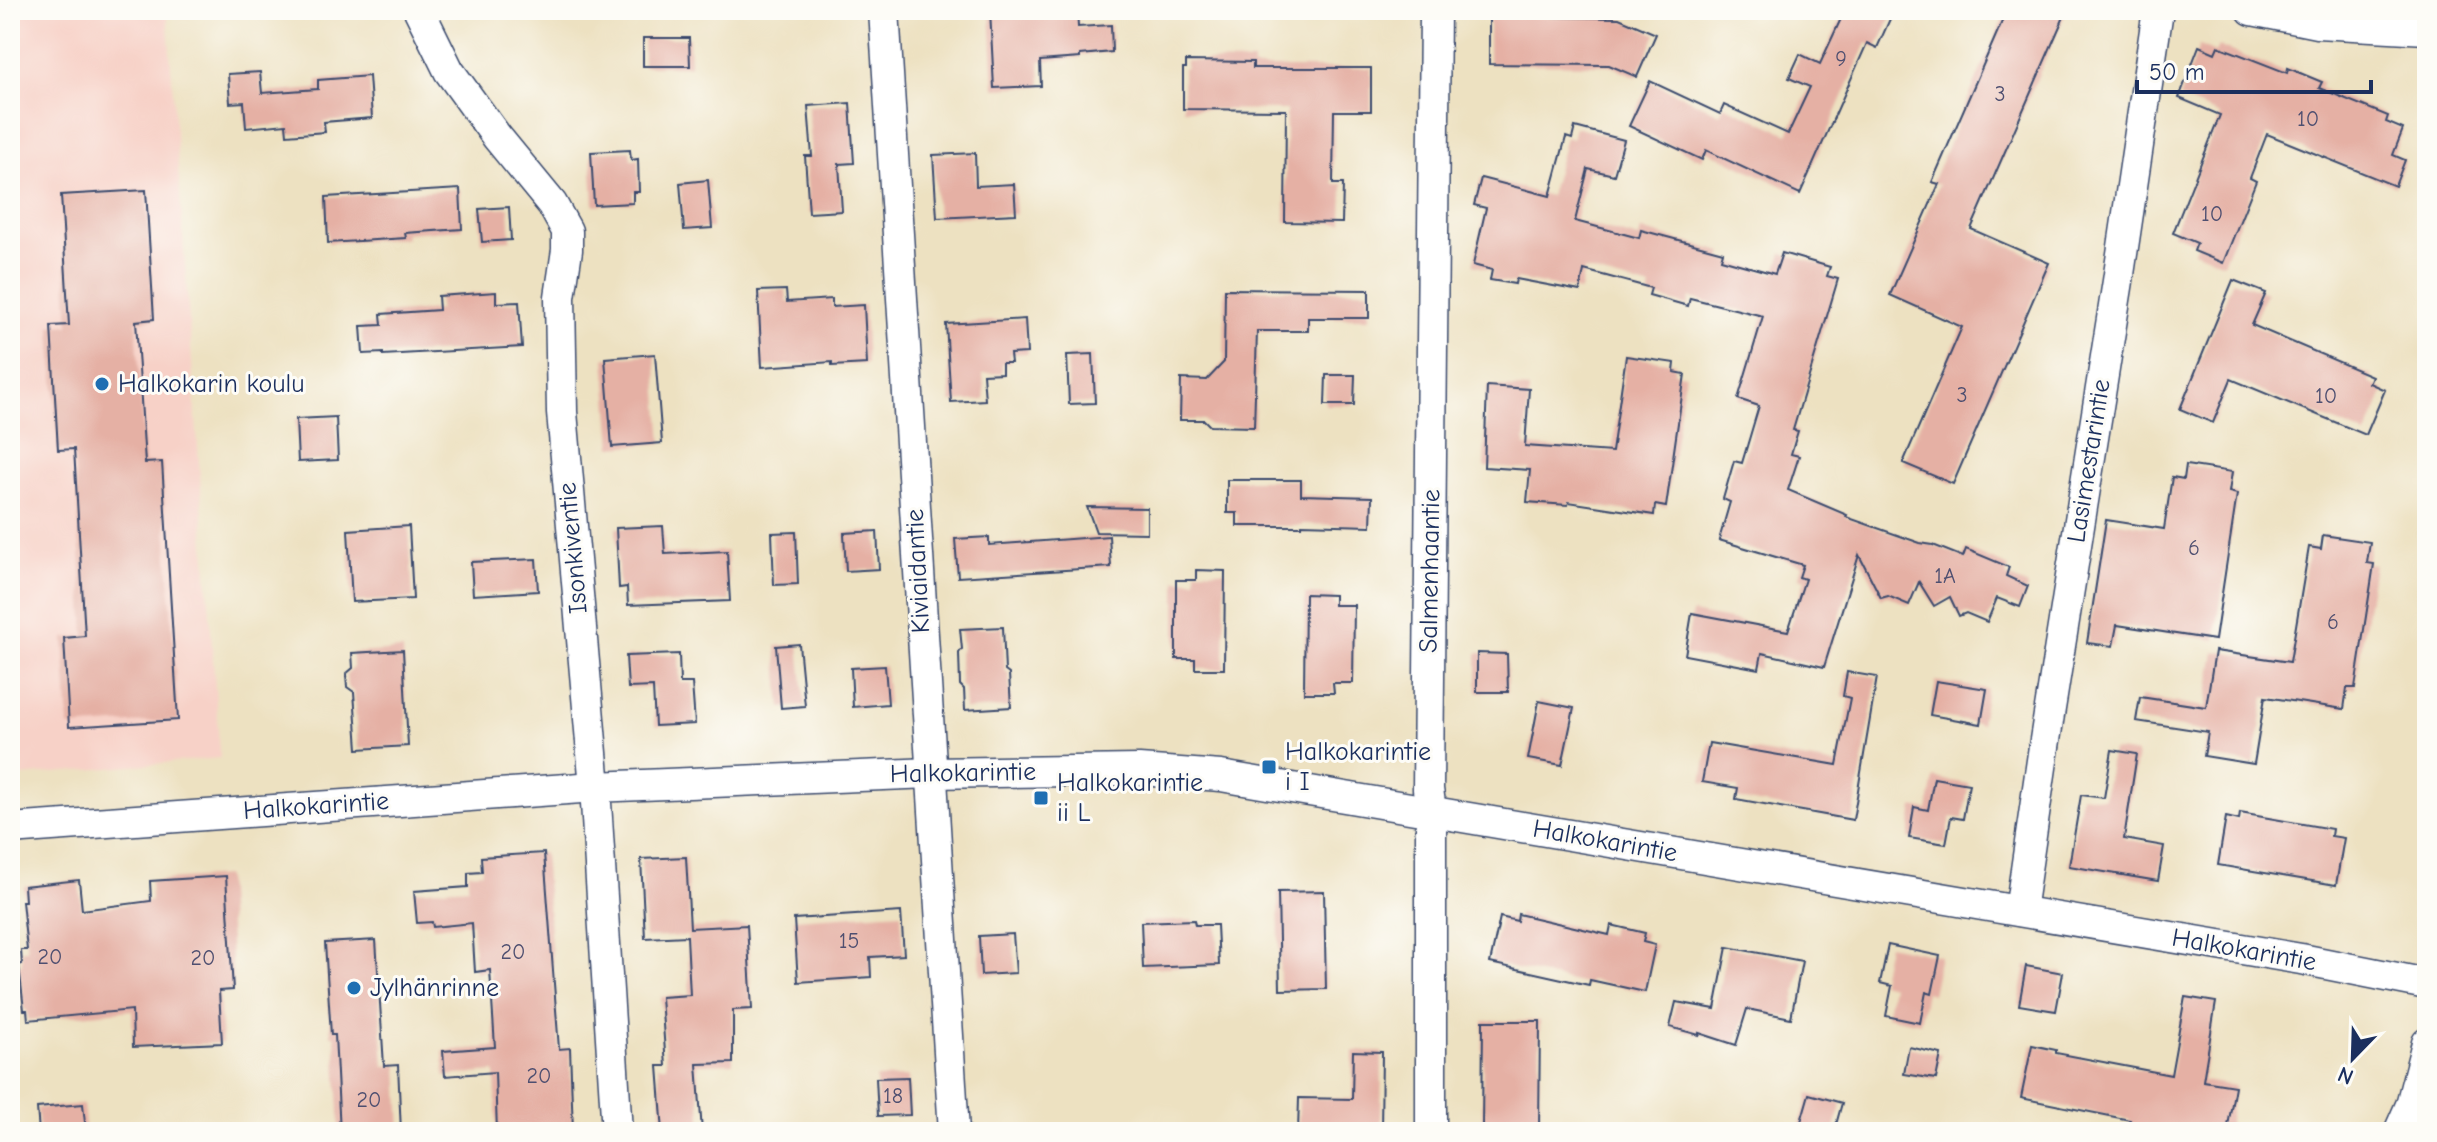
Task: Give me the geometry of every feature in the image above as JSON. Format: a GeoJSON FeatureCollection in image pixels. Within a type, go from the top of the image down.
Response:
{"type":"FeatureCollection","features":[{"type":"Feature","properties":{"kind":"street","name":"Isonkiventie"},"geometry":{"type":"LineString","coordinates":[[419,10],[449,71],[497,137],[552,204],[567,231],[560,297],[562,412],[595,787],[617,1132]]}},
{"type":"Feature","properties":{"kind":"street","name":"Kiviaidantie"},"geometry":{"type":"LineString","coordinates":[[884,10],[954,1132]]}},
{"type":"Feature","properties":{"kind":"street","name":"Salmenhaantie"},"geometry":{"type":"LineString","coordinates":[[1431,1132],[1431,811],[1428,789],[1435,10]]}},
{"type":"Feature","properties":{"kind":"street","name":"Lasimestarintie"},"geometry":{"type":"LineString","coordinates":[[2020,911],[2158,10]]}},
{"type":"Feature","properties":{"kind":"street"},"geometry":{"type":"LineString","coordinates":[[2252,10],[2317,23],[2427,29]]}},
{"type":"Feature","properties":{"kind":"street","name":"Halkokarintie"},"geometry":{"type":"LineString","coordinates":[[10,829],[595,787],[931,773],[1139,770],[1221,776],[2301,959],[2427,984]]}},
{"type":"Feature","properties":{"kind":"street"},"geometry":{"type":"LineString","coordinates":[[2399,1132],[2411,1105],[2427,1043]]}},
{"type":"Feature","properties":{"kind":"shaded area","name":"Halkokarin koulu"},"geometry":{"type":"Polygon","coordinates":[[[10,10],[167,10],[220,758],[10,777],[10,10]]]}},
{"type":"Feature","properties":{"kind":"building"},"geometry":{"type":"Polygon","coordinates":[[[990,10],[1077,10],[1078,27],[1111,25],[1112,52],[1040,61],[1041,86],[994,88],[990,10]]]}},
{"type":"Feature","properties":{"kind":"building"},"geometry":{"type":"Polygon","coordinates":[[[1845,10],[1894,10],[1877,48],[1867,43],[1800,194],[1706,150],[1702,160],[1629,126],[1650,81],[1720,114],[1724,105],[1788,134],[1810,87],[1789,78],[1800,54],[1820,64],[1845,10]]]}},
{"type":"Feature","properties":{"kind":"building"},"geometry":{"type":"Polygon","coordinates":[[[2007,10],[2067,10],[1971,229],[2049,263],[1953,484],[1903,463],[1962,327],[1890,295],[1939,184],[1932,182],[2007,10]]]}},
{"type":"Feature","properties":{"kind":"building"},"geometry":{"type":"Polygon","coordinates":[[[1489,16],[1619,18],[1656,34],[1637,77],[1609,65],[1489,64],[1489,16]]]}},
{"type":"Feature","properties":{"kind":"building"},"geometry":{"type":"Polygon","coordinates":[[[643,38],[689,38],[690,66],[643,66],[643,38]]]}},
{"type":"Feature","properties":{"kind":"building"},"geometry":{"type":"Polygon","coordinates":[[[2199,46],[2215,53],[2218,46],[2287,73],[2288,68],[2322,82],[2319,88],[2388,116],[2386,122],[2403,129],[2393,155],[2405,160],[2395,186],[2267,134],[2250,178],[2256,181],[2223,263],[2194,251],[2197,243],[2173,233],[2220,115],[2179,98],[2199,46]]]}},
{"type":"Feature","properties":{"kind":"building"},"geometry":{"type":"Polygon","coordinates":[[[1186,61],[1253,62],[1253,68],[1371,68],[1371,111],[1334,111],[1333,184],[1343,184],[1342,223],[1285,222],[1286,110],[1183,109],[1183,68],[1186,68],[1186,61]]]}},
{"type":"Feature","properties":{"kind":"building"},"geometry":{"type":"Polygon","coordinates":[[[260,72],[262,93],[318,89],[318,80],[369,76],[372,118],[324,122],[325,132],[287,135],[286,124],[246,128],[244,102],[230,103],[228,74],[260,72]]]}},
{"type":"Feature","properties":{"kind":"building"},"geometry":{"type":"Polygon","coordinates":[[[850,103],[854,163],[839,164],[842,211],[809,213],[805,156],[812,156],[808,106],[850,103]]]}},
{"type":"Feature","properties":{"kind":"building"},"geometry":{"type":"Polygon","coordinates":[[[1575,127],[1624,140],[1614,175],[1588,169],[1575,221],[1639,238],[1641,230],[1723,252],[1721,259],[1775,274],[1782,253],[1830,267],[1827,276],[1838,279],[1793,430],[1798,431],[1791,454],[1799,456],[1788,490],[1846,517],[1920,543],[1963,557],[1966,549],[2009,567],[2006,576],[2028,586],[2020,607],[1997,598],[1987,622],[1966,613],[1959,616],[1950,597],[1934,606],[1919,582],[1909,605],[1888,596],[1881,598],[1859,555],[1824,667],[1762,653],[1759,669],[1685,655],[1692,613],[1788,631],[1805,579],[1799,577],[1803,565],[1719,540],[1730,502],[1723,499],[1734,461],[1742,463],[1759,406],[1738,399],[1763,316],[1690,298],[1688,306],[1649,295],[1651,288],[1584,270],[1580,291],[1516,279],[1515,284],[1490,280],[1492,270],[1473,265],[1486,208],[1474,205],[1481,178],[1550,196],[1566,137],[1572,139],[1575,127]]]}},
{"type":"Feature","properties":{"kind":"building"},"geometry":{"type":"Polygon","coordinates":[[[630,150],[631,160],[638,159],[639,192],[633,192],[633,203],[594,205],[591,152],[630,150]]]}},
{"type":"Feature","properties":{"kind":"building"},"geometry":{"type":"Polygon","coordinates":[[[975,153],[976,186],[1014,184],[1016,214],[937,218],[933,155],[975,153]]]}},
{"type":"Feature","properties":{"kind":"building"},"geometry":{"type":"Polygon","coordinates":[[[708,180],[712,228],[684,230],[680,183],[708,180]]]}},
{"type":"Feature","properties":{"kind":"building"},"geometry":{"type":"Polygon","coordinates":[[[460,189],[462,229],[405,233],[406,238],[328,243],[326,197],[460,189]]]}},
{"type":"Feature","properties":{"kind":"building"},"geometry":{"type":"Polygon","coordinates":[[[146,190],[154,319],[136,321],[145,463],[162,462],[178,720],[69,727],[64,638],[85,636],[74,449],[58,450],[51,326],[69,325],[61,195],[146,190]]]}},
{"type":"Feature","properties":{"kind":"building"},"geometry":{"type":"Polygon","coordinates":[[[509,207],[511,240],[482,242],[479,209],[509,207]]]}},
{"type":"Feature","properties":{"kind":"building"},"geometry":{"type":"Polygon","coordinates":[[[2233,280],[2266,293],[2252,325],[2372,376],[2369,383],[2385,390],[2366,435],[2231,379],[2213,423],[2180,409],[2233,280]]]}},
{"type":"Feature","properties":{"kind":"building"},"geometry":{"type":"Polygon","coordinates":[[[1225,289],[1369,290],[1369,318],[1308,318],[1308,331],[1257,331],[1254,427],[1210,426],[1204,420],[1180,420],[1181,379],[1207,380],[1224,362],[1225,289]]]}},
{"type":"Feature","properties":{"kind":"building"},"geometry":{"type":"Polygon","coordinates":[[[786,290],[787,302],[832,299],[832,307],[864,305],[867,364],[832,366],[832,362],[762,367],[758,291],[786,290]]]}},
{"type":"Feature","properties":{"kind":"building"},"geometry":{"type":"Polygon","coordinates":[[[496,292],[496,303],[519,302],[522,347],[363,354],[361,326],[382,325],[381,314],[439,310],[438,296],[496,292]]]}},
{"type":"Feature","properties":{"kind":"building"},"geometry":{"type":"Polygon","coordinates":[[[1025,319],[1027,353],[1010,354],[1011,363],[1002,363],[1002,373],[983,374],[985,400],[951,402],[946,324],[1025,319]]]}},
{"type":"Feature","properties":{"kind":"building"},"geometry":{"type":"Polygon","coordinates":[[[655,354],[662,443],[612,447],[605,358],[655,354]]]}},
{"type":"Feature","properties":{"kind":"building"},"geometry":{"type":"Polygon","coordinates":[[[1093,354],[1095,403],[1069,404],[1067,355],[1093,354]]]}},
{"type":"Feature","properties":{"kind":"building"},"geometry":{"type":"Polygon","coordinates":[[[1626,356],[1675,363],[1674,372],[1685,374],[1666,507],[1655,505],[1654,515],[1569,502],[1568,505],[1527,502],[1530,470],[1484,467],[1487,386],[1529,389],[1525,446],[1612,452],[1626,356]]]}},
{"type":"Feature","properties":{"kind":"building"},"geometry":{"type":"Polygon","coordinates":[[[1326,375],[1355,375],[1354,405],[1325,405],[1326,375]]]}},
{"type":"Feature","properties":{"kind":"building"},"geometry":{"type":"Polygon","coordinates":[[[336,417],[338,460],[298,462],[296,419],[336,417]]]}},
{"type":"Feature","properties":{"kind":"building"},"geometry":{"type":"Polygon","coordinates":[[[2186,465],[2232,472],[2229,492],[2237,494],[2215,640],[2117,625],[2113,646],[2087,643],[2106,520],[2164,529],[2172,477],[2184,479],[2186,465]]]}},
{"type":"Feature","properties":{"kind":"building"},"geometry":{"type":"Polygon","coordinates":[[[1227,480],[1301,480],[1301,495],[1372,497],[1371,526],[1237,526],[1237,513],[1227,513],[1227,480]]]}},
{"type":"Feature","properties":{"kind":"building"},"geometry":{"type":"Polygon","coordinates":[[[1087,507],[1147,508],[1147,533],[1096,532],[1087,507]]]}},
{"type":"Feature","properties":{"kind":"building"},"geometry":{"type":"Polygon","coordinates":[[[409,526],[413,599],[352,602],[348,530],[409,526]]]}},
{"type":"Feature","properties":{"kind":"building"},"geometry":{"type":"Polygon","coordinates":[[[663,526],[665,554],[727,551],[730,601],[628,605],[627,587],[619,588],[616,528],[663,526]]]}},
{"type":"Feature","properties":{"kind":"building"},"geometry":{"type":"Polygon","coordinates":[[[877,531],[879,569],[846,571],[844,533],[877,531]]]}},
{"type":"Feature","properties":{"kind":"building"},"geometry":{"type":"Polygon","coordinates":[[[796,532],[798,584],[774,585],[772,533],[796,532]]]}},
{"type":"Feature","properties":{"kind":"building"},"geometry":{"type":"Polygon","coordinates":[[[2323,535],[2370,542],[2367,563],[2374,564],[2355,688],[2347,688],[2344,709],[2265,697],[2254,764],[2204,756],[2208,732],[2136,721],[2140,697],[2206,707],[2215,651],[2290,662],[2309,547],[2321,549],[2323,535]]]}},
{"type":"Feature","properties":{"kind":"building"},"geometry":{"type":"Polygon","coordinates":[[[1109,536],[1111,567],[958,577],[955,539],[989,537],[989,545],[1109,536]]]}},
{"type":"Feature","properties":{"kind":"building"},"geometry":{"type":"Polygon","coordinates":[[[536,559],[538,591],[473,595],[471,562],[536,559]]]}},
{"type":"Feature","properties":{"kind":"building"},"geometry":{"type":"Polygon","coordinates":[[[1196,570],[1225,571],[1224,669],[1195,669],[1195,659],[1176,659],[1176,580],[1196,580],[1196,570]]]}},
{"type":"Feature","properties":{"kind":"building"},"geometry":{"type":"Polygon","coordinates":[[[1305,594],[1334,595],[1334,605],[1354,605],[1353,683],[1333,683],[1334,693],[1304,693],[1305,594]]]}},
{"type":"Feature","properties":{"kind":"building"},"geometry":{"type":"Polygon","coordinates":[[[1003,627],[1011,707],[965,710],[964,689],[960,685],[960,629],[1003,627]]]}},
{"type":"Feature","properties":{"kind":"building"},"geometry":{"type":"Polygon","coordinates":[[[799,644],[805,706],[781,708],[776,646],[799,644]]]}},
{"type":"Feature","properties":{"kind":"building"},"geometry":{"type":"Polygon","coordinates":[[[403,650],[408,746],[358,749],[354,692],[347,687],[346,674],[353,668],[352,653],[403,650]]]}},
{"type":"Feature","properties":{"kind":"building"},"geometry":{"type":"Polygon","coordinates":[[[1477,653],[1507,654],[1508,692],[1477,692],[1477,653]]]}},
{"type":"Feature","properties":{"kind":"building"},"geometry":{"type":"Polygon","coordinates":[[[679,654],[680,683],[692,683],[695,724],[655,726],[653,687],[628,688],[626,656],[679,654]]]}},
{"type":"Feature","properties":{"kind":"building"},"geometry":{"type":"Polygon","coordinates":[[[885,666],[888,704],[853,707],[851,668],[885,666]]]}},
{"type":"Feature","properties":{"kind":"building"},"geometry":{"type":"Polygon","coordinates":[[[1847,672],[1877,677],[1853,820],[1736,799],[1738,788],[1702,782],[1709,743],[1837,765],[1850,698],[1843,696],[1847,672]]]}},
{"type":"Feature","properties":{"kind":"building"},"geometry":{"type":"Polygon","coordinates":[[[1936,681],[1987,689],[1981,724],[1930,715],[1936,681]]]}},
{"type":"Feature","properties":{"kind":"building"},"geometry":{"type":"Polygon","coordinates":[[[1539,701],[1574,708],[1562,765],[1528,759],[1539,701]]]}},
{"type":"Feature","properties":{"kind":"building"},"geometry":{"type":"Polygon","coordinates":[[[2112,750],[2137,754],[2124,839],[2164,846],[2158,881],[2069,866],[2081,795],[2104,798],[2112,750]]]}},
{"type":"Feature","properties":{"kind":"building"},"geometry":{"type":"Polygon","coordinates":[[[1934,778],[1969,784],[1963,819],[1951,817],[1946,844],[1909,838],[1914,807],[1928,810],[1934,778]]]}},
{"type":"Feature","properties":{"kind":"building"},"geometry":{"type":"Polygon","coordinates":[[[2240,813],[2332,829],[2331,836],[2344,838],[2336,885],[2218,865],[2226,817],[2239,820],[2240,813]]]}},
{"type":"Feature","properties":{"kind":"building"},"geometry":{"type":"Polygon","coordinates":[[[544,853],[559,1049],[570,1048],[573,1131],[497,1132],[495,1072],[445,1076],[443,1051],[495,1047],[490,970],[475,972],[472,923],[433,927],[432,922],[417,923],[414,891],[468,887],[468,873],[482,872],[481,857],[544,853]]]}},
{"type":"Feature","properties":{"kind":"building"},"geometry":{"type":"Polygon","coordinates":[[[686,857],[690,928],[747,925],[752,1009],[733,1010],[733,1063],[697,1064],[702,1132],[663,1132],[658,1066],[666,1066],[661,997],[690,995],[687,936],[645,938],[641,859],[686,857]]]}},
{"type":"Feature","properties":{"kind":"building"},"geometry":{"type":"Polygon","coordinates":[[[226,876],[233,990],[219,991],[222,1043],[133,1047],[132,1010],[28,1020],[19,965],[22,964],[21,950],[27,950],[22,901],[25,901],[24,886],[79,880],[82,910],[151,901],[150,881],[226,876]]]}},
{"type":"Feature","properties":{"kind":"building"},"geometry":{"type":"Polygon","coordinates":[[[1324,891],[1326,989],[1280,990],[1278,892],[1324,891]]]}},
{"type":"Feature","properties":{"kind":"building"},"geometry":{"type":"Polygon","coordinates":[[[901,912],[904,955],[870,957],[871,977],[798,982],[794,919],[901,912]]]}},
{"type":"Feature","properties":{"kind":"building"},"geometry":{"type":"Polygon","coordinates":[[[1518,914],[1609,935],[1611,925],[1645,933],[1643,942],[1655,945],[1645,992],[1590,980],[1589,985],[1490,963],[1500,917],[1517,921],[1518,914]]]}},
{"type":"Feature","properties":{"kind":"building"},"geometry":{"type":"Polygon","coordinates":[[[1194,920],[1195,925],[1217,925],[1219,965],[1143,968],[1141,922],[1194,920]]]}},
{"type":"Feature","properties":{"kind":"building"},"geometry":{"type":"Polygon","coordinates":[[[1013,934],[1016,973],[981,975],[979,936],[1013,934]]]}},
{"type":"Feature","properties":{"kind":"building"},"geometry":{"type":"Polygon","coordinates":[[[376,940],[384,1066],[398,1065],[401,1132],[340,1132],[335,1035],[331,1035],[325,943],[376,940]]]}},
{"type":"Feature","properties":{"kind":"building"},"geometry":{"type":"Polygon","coordinates":[[[1888,945],[1940,956],[1932,994],[1926,992],[1920,1023],[1886,1016],[1892,986],[1880,983],[1888,945]]]}},
{"type":"Feature","properties":{"kind":"building"},"geometry":{"type":"Polygon","coordinates":[[[1727,947],[1802,961],[1791,1018],[1747,1009],[1736,1045],[1670,1027],[1676,1002],[1715,1009],[1727,947]]]}},
{"type":"Feature","properties":{"kind":"building"},"geometry":{"type":"Polygon","coordinates":[[[2026,966],[2063,973],[2056,1011],[2019,1005],[2026,966]]]}},
{"type":"Feature","properties":{"kind":"building"},"geometry":{"type":"Polygon","coordinates":[[[2185,997],[2216,1002],[2203,1081],[2235,1086],[2227,1132],[2173,1132],[2021,1098],[2032,1045],[2056,1050],[2056,1053],[2171,1075],[2185,997]]]}},
{"type":"Feature","properties":{"kind":"building"},"geometry":{"type":"Polygon","coordinates":[[[1483,1021],[1540,1021],[1539,1132],[1482,1132],[1483,1021]]]}},
{"type":"Feature","properties":{"kind":"building"},"geometry":{"type":"Polygon","coordinates":[[[1909,1047],[1941,1054],[1936,1079],[1904,1074],[1909,1047]]]}},
{"type":"Feature","properties":{"kind":"building"},"geometry":{"type":"Polygon","coordinates":[[[1353,1051],[1382,1052],[1381,1132],[1298,1132],[1299,1098],[1352,1099],[1353,1051]]]}},
{"type":"Feature","properties":{"kind":"building"},"geometry":{"type":"Polygon","coordinates":[[[908,1077],[910,1115],[878,1116],[876,1078],[908,1077]]]}},
{"type":"Feature","properties":{"kind":"building"},"geometry":{"type":"Polygon","coordinates":[[[1809,1094],[1842,1103],[1834,1132],[1798,1132],[1809,1094]]]}},
{"type":"Feature","properties":{"kind":"building"},"geometry":{"type":"Polygon","coordinates":[[[83,1104],[86,1132],[39,1132],[37,1108],[83,1104]]]}},
{"type":"Feature","properties":{"kind":"place","name":"Halkokarin koulu"},"geometry":{"type":"Point","coordinates":[102,384]}},
{"type":"Feature","properties":{"kind":"place","name":"Halkokarintie i I"},"geometry":{"type":"Point","coordinates":[1269,767]}},
{"type":"Feature","properties":{"kind":"place","name":"Halkokarintie ii L"},"geometry":{"type":"Point","coordinates":[1041,798]}},
{"type":"Feature","properties":{"kind":"place","name":"Jylhänrinne"},"geometry":{"type":"Point","coordinates":[354,988]}}]}
